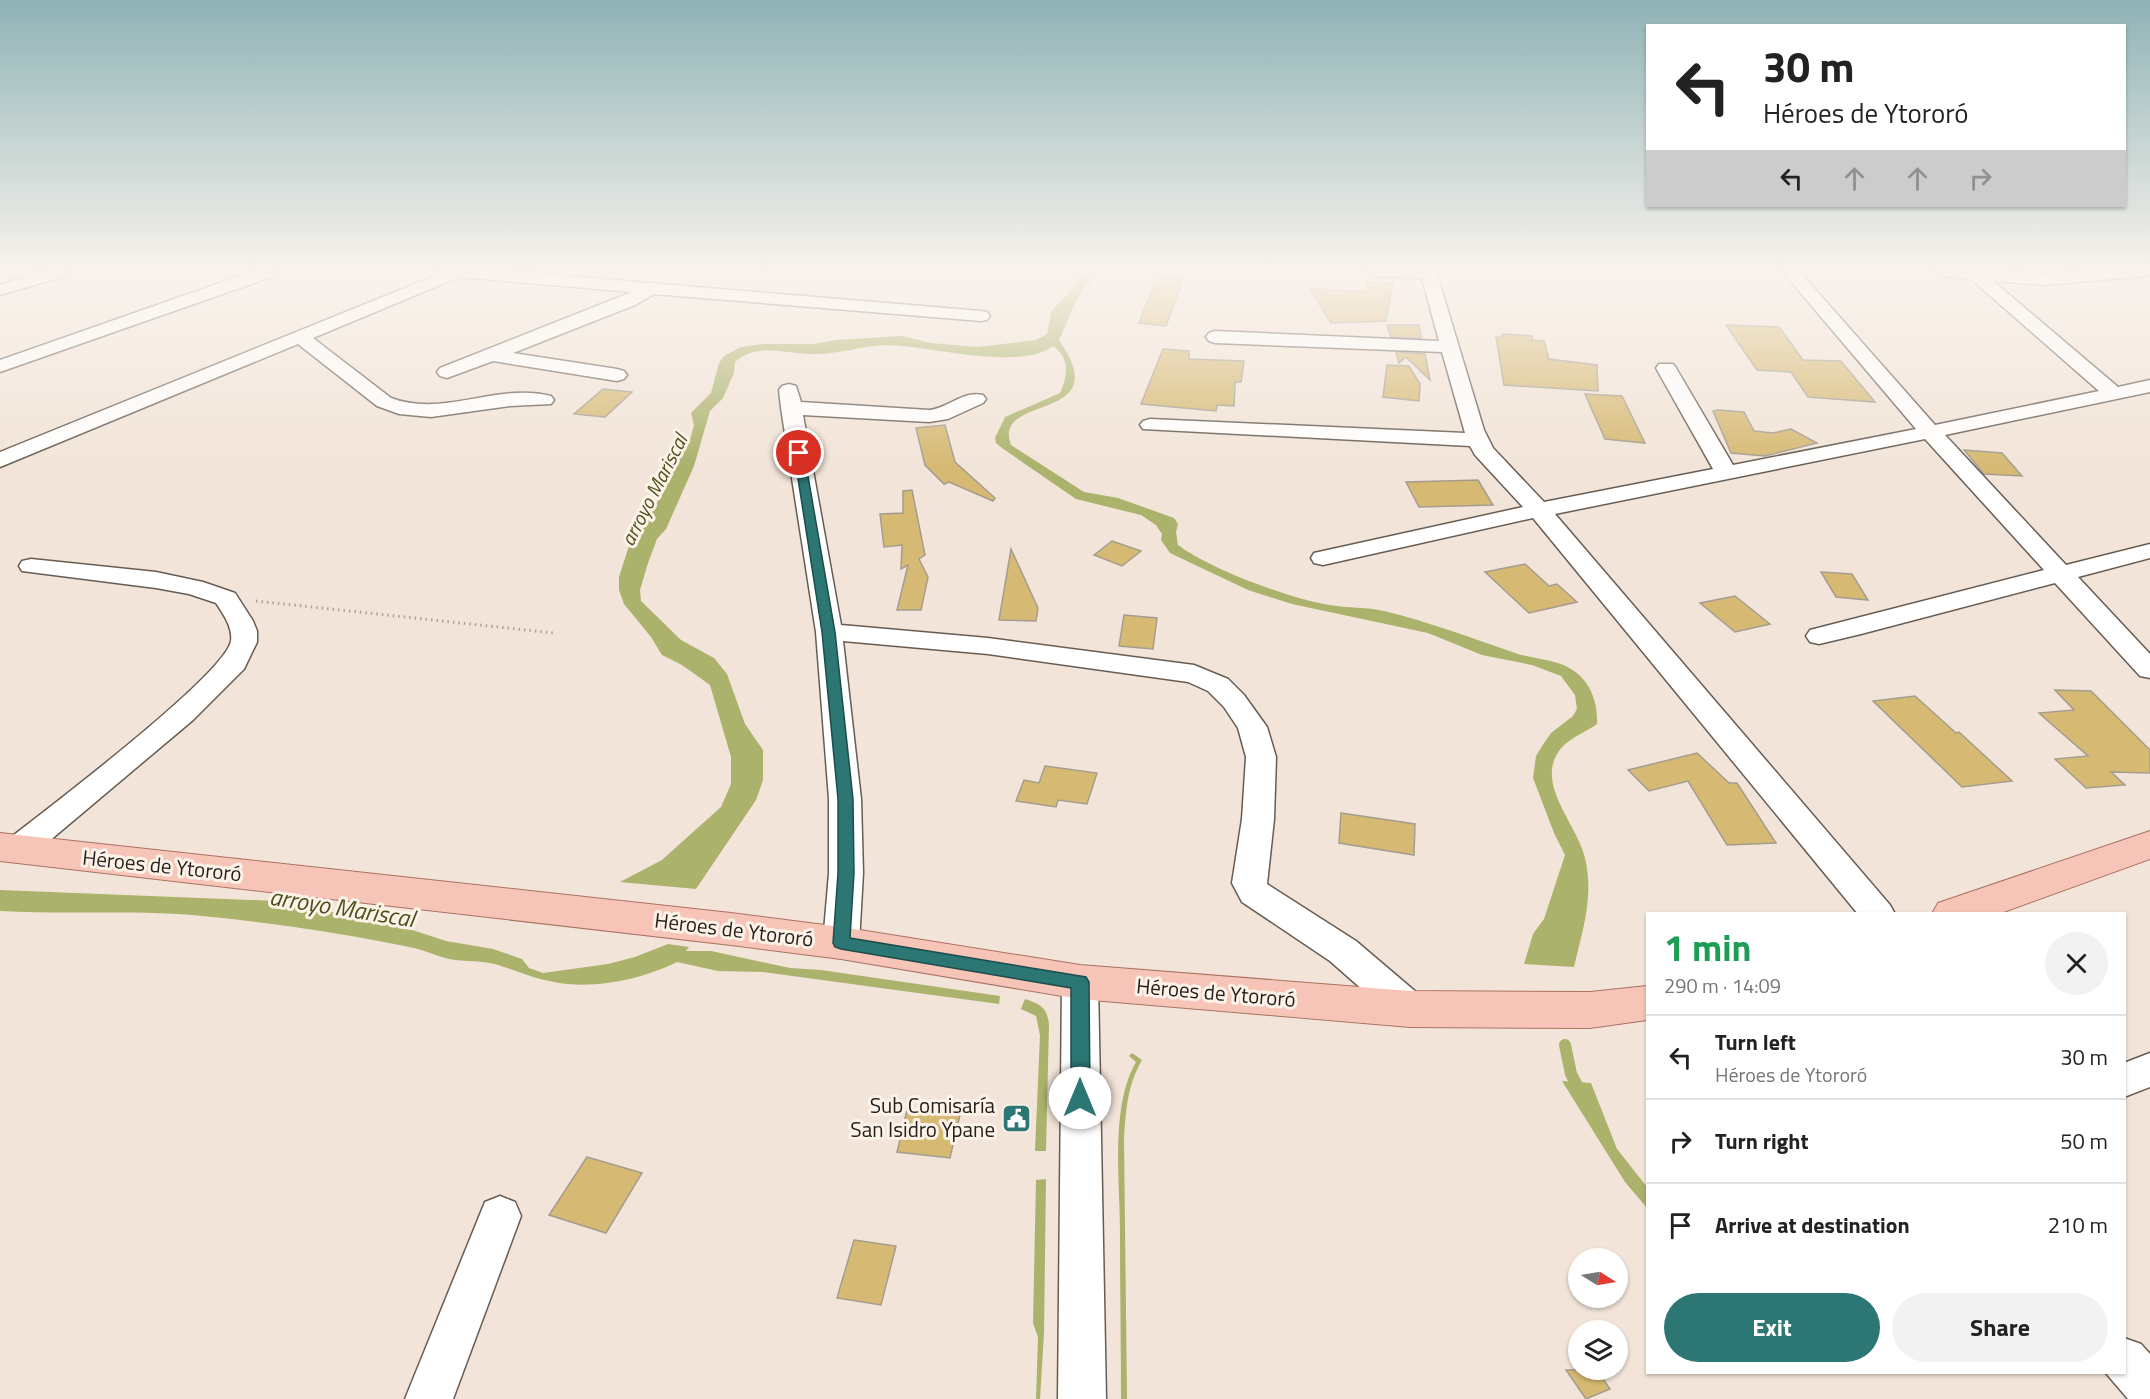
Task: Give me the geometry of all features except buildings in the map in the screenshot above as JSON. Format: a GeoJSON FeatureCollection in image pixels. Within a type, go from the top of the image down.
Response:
{"type":"FeatureCollection","features":[{"type":"Feature","properties":{"kind":"main road"},"geometry":{"type":"LineString","coordinates":[[1958,912],[2150,845]]}},
{"type":"Feature","properties":{"kind":"main road","name":"Héroes de Ytororó"},"geometry":{"type":"LineString","coordinates":[[8,848],[841,943],[1080,982],[1410,1009],[1590,1010],[1646,1003]]}},
{"type":"Feature","properties":{"kind":"street"},"geometry":{"type":"LineString","coordinates":[[0,366],[85,336]]}},
{"type":"Feature","properties":{"kind":"street"},"geometry":{"type":"LineString","coordinates":[[447,372],[538,336]]}},
{"type":"Feature","properties":{"kind":"street"},"geometry":{"type":"LineString","coordinates":[[1447,336],[1479,440],[1491,460],[1539,510],[1876,912]]}},
{"type":"Feature","properties":{"kind":"street"},"geometry":{"type":"LineString","coordinates":[[1847,336],[1930,432],[2150,670]]}},
{"type":"Feature","properties":{"kind":"street"},"geometry":{"type":"LineString","coordinates":[[2048,336],[2115,394]]}},
{"type":"Feature","properties":{"kind":"street"},"geometry":{"type":"LineString","coordinates":[[0,460],[300,337],[384,402],[396,408],[435,411],[510,400],[544,400]]}},
{"type":"Feature","properties":{"kind":"street"},"geometry":{"type":"LineString","coordinates":[[1215,337],[1450,347]]}},
{"type":"Feature","properties":{"kind":"street"},"geometry":{"type":"LineString","coordinates":[[490,355],[617,375]]}},
{"type":"Feature","properties":{"kind":"street"},"geometry":{"type":"LineString","coordinates":[[1666,368],[1726,472]]}},
{"type":"Feature","properties":{"kind":"street"},"geometry":{"type":"LineString","coordinates":[[1323,558],[1539,510],[2150,386]]}},
{"type":"Feature","properties":{"kind":"street"},"geometry":{"type":"LineString","coordinates":[[841,943],[846,873],[845,799],[829,632],[790,399],[929,416],[941,415],[976,399]]}},
{"type":"Feature","properties":{"kind":"street"},"geometry":{"type":"LineString","coordinates":[[1150,425],[1479,440]]}},
{"type":"Feature","properties":{"kind":"street"},"geometry":{"type":"LineString","coordinates":[[1819,636],[2150,551]]}},
{"type":"Feature","properties":{"kind":"street"},"geometry":{"type":"LineString","coordinates":[[8,848],[183,713],[234,663],[244,642],[244,632],[226,598],[194,587],[156,580],[31,566]]}},
{"type":"Feature","properties":{"kind":"street"},"geometry":{"type":"LineString","coordinates":[[829,632],[988,646],[1194,674],[1218,685],[1234,701],[1252,727],[1261,757],[1258,819],[1249,883],[1254,893],[1343,951],[1410,1009]]}},
{"type":"Feature","properties":{"kind":"street"},"geometry":{"type":"LineString","coordinates":[[1080,982],[1082,1399]]}},
{"type":"Feature","properties":{"kind":"street"},"geometry":{"type":"LineString","coordinates":[[2126,1079],[2150,1070]]}},
{"type":"Feature","properties":{"kind":"street"},"geometry":{"type":"LineString","coordinates":[[429,1399],[500,1216]]}},
{"type":"Feature","properties":{"kind":"street"},"geometry":{"type":"LineString","coordinates":[[2126,1363],[2150,1387]]}},
{"type":"Feature","properties":{"kind":"path"},"geometry":{"type":"LineString","coordinates":[[226,598],[554,633]]}},
{"type":"Feature","properties":{"kind":"shaded area"},"geometry":{"type":"Polygon","coordinates":[[[897,336],[930,343],[978,347],[1036,340],[1043,336],[1061,336],[1059,340],[1073,367],[1074,385],[1064,397],[1018,418],[1010,429],[1011,445],[1084,492],[1118,498],[1174,518],[1178,524],[1176,532],[1178,545],[1210,564],[1251,582],[1313,602],[1384,611],[1434,625],[1522,655],[1558,663],[1571,669],[1584,680],[1592,693],[1597,724],[1562,747],[1554,760],[1552,774],[1559,802],[1585,858],[1587,872],[1588,899],[1574,967],[1524,964],[1533,934],[1544,919],[1565,855],[1533,778],[1536,756],[1542,746],[1551,733],[1573,716],[1577,709],[1575,695],[1561,676],[1532,665],[1482,655],[1428,633],[1292,604],[1248,590],[1170,553],[1161,540],[1162,534],[1156,525],[1141,515],[1076,499],[1002,448],[996,443],[995,438],[1005,417],[1060,393],[1065,380],[1066,367],[1059,351],[1053,346],[1038,353],[1018,357],[972,355],[886,345],[823,354],[773,350],[753,352],[735,362],[734,373],[723,398],[710,411],[694,466],[666,529],[657,539],[640,590],[641,601],[681,640],[714,658],[727,674],[745,724],[763,750],[763,780],[756,800],[696,889],[620,882],[662,860],[721,807],[731,784],[731,757],[710,685],[682,665],[662,655],[651,637],[624,604],[619,590],[619,577],[629,546],[665,490],[673,465],[689,443],[694,425],[691,413],[711,393],[719,363],[724,356],[741,347],[763,344],[813,344],[836,340],[897,336]]]}},
{"type":"Feature","properties":{"kind":"shaded area"},"geometry":{"type":"Polygon","coordinates":[[[0,890],[278,901],[397,925],[446,941],[493,949],[522,959],[529,968],[543,973],[608,964],[635,957],[668,944],[689,947],[686,951],[711,951],[790,968],[821,970],[1000,996],[999,1004],[763,972],[718,971],[677,962],[633,978],[601,984],[569,984],[540,979],[492,963],[449,959],[389,943],[263,923],[160,913],[0,911],[0,890]]]}},
{"type":"Feature","properties":{"kind":"shaded area"},"geometry":{"type":"Polygon","coordinates":[[[1025,999],[1042,1007],[1047,1014],[1049,1024],[1046,1151],[1035,1151],[1040,1035],[1036,1016],[1021,1009],[1025,999]]]}},
{"type":"Feature","properties":{"kind":"shaded area"},"geometry":{"type":"Polygon","coordinates":[[[1132,1053],[1142,1060],[1130,1089],[1124,1139],[1127,1399],[1121,1399],[1118,1145],[1123,1100],[1136,1062],[1129,1056],[1132,1053]]]}},
{"type":"Feature","properties":{"kind":"shaded area"},"geometry":{"type":"Polygon","coordinates":[[[1562,1081],[1591,1083],[1617,1149],[1646,1186],[1646,1207],[1625,1182],[1562,1081]]]}},
{"type":"Feature","properties":{"kind":"shaded area"},"geometry":{"type":"Polygon","coordinates":[[[1046,1179],[1044,1332],[1040,1399],[1036,1399],[1038,1337],[1033,1323],[1036,1180],[1046,1179]]]}},
{"type":"Feature","properties":{"kind":"waterway"},"geometry":{"type":"LineString","coordinates":[[1565,1045],[1571,1074],[1580,1091]]}},
{"type":"Feature","properties":{"kind":"place","name":"Sub Comisaría San Isidro Ypane"},"geometry":{"type":"Point","coordinates":[1016,1118]}},
{"type":"Feature","properties":{"kind":"route"},"geometry":{"type":"LineString","coordinates":[[799,453],[829,632],[845,799],[846,873],[841,943],[1080,982],[1080,1098]]}},
{"type":"Feature","properties":{"kind":"water label","name":"arroyo Mariscal"},"geometry":{"type":"Point","coordinates":[654,490]}},
{"type":"Feature","properties":{"kind":"water label","name":"arroyo Mariscal"},"geometry":{"type":"Point","coordinates":[342,908]}}]}
